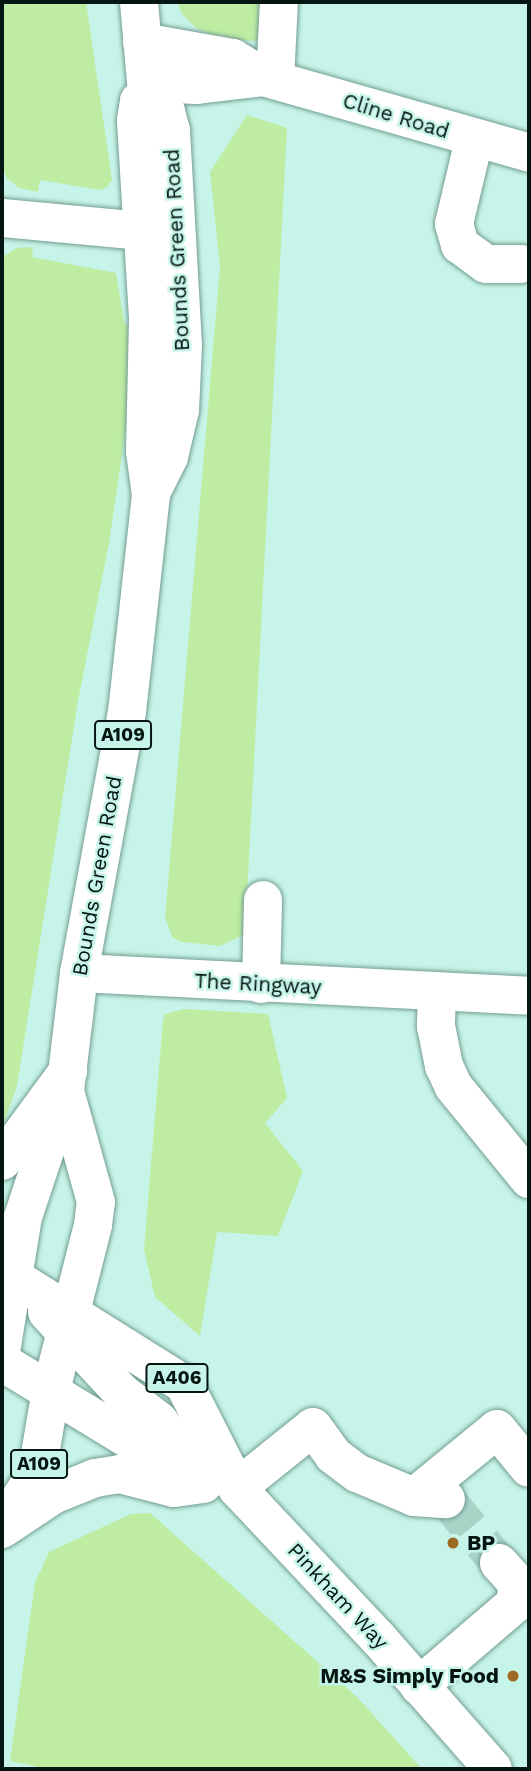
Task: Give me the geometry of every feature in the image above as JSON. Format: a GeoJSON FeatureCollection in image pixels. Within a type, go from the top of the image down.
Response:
{"type":"FeatureCollection","features":[{"type":"Feature","properties":{"kind":"main road"},"geometry":{"type":"LineString","coordinates":[[139,2],[147,88]]}},
{"type":"Feature","properties":{"kind":"main road"},"geometry":{"type":"LineString","coordinates":[[269,79],[279,2]]}},
{"type":"Feature","properties":{"kind":"main road","name":"Cline Road"},"geometry":{"type":"LineString","coordinates":[[142,42],[233,58],[269,79],[474,141],[529,153]]}},
{"type":"Feature","properties":{"kind":"main road","name":"Cline Road"},"geometry":{"type":"LineString","coordinates":[[147,88],[269,79]]}},
{"type":"Feature","properties":{"kind":"main road","name":"Bounds Green Road"},"geometry":{"type":"LineString","coordinates":[[8,1274],[66,1081],[79,973],[127,712],[150,495],[169,457],[180,411],[162,233],[171,131],[166,112],[147,88]]}},
{"type":"Feature","properties":{"kind":"main road"},"geometry":{"type":"LineString","coordinates":[[474,141],[456,212],[460,244],[486,264],[521,264]]}},
{"type":"Feature","properties":{"kind":"main road"},"geometry":{"type":"LineString","coordinates":[[2,218],[162,233]]}},
{"type":"Feature","properties":{"kind":"main road"},"geometry":{"type":"LineString","coordinates":[[261,984],[263,900]]}},
{"type":"Feature","properties":{"kind":"main road","name":"The Ringway"},"geometry":{"type":"LineString","coordinates":[[79,973],[436,994],[529,996]]}},
{"type":"Feature","properties":{"kind":"main road"},"geometry":{"type":"LineString","coordinates":[[436,994],[436,1026],[444,1066],[454,1087],[529,1179]]}},
{"type":"Feature","properties":{"kind":"main road"},"geometry":{"type":"LineString","coordinates":[[2,1161],[66,1081]]}},
{"type":"Feature","properties":{"kind":"main road","name":"Bounds Green Road"},"geometry":{"type":"LineString","coordinates":[[51,1390],[96,1202],[66,1081]]}},
{"type":"Feature","properties":{"kind":"main road"},"geometry":{"type":"LineString","coordinates":[[8,1274],[69,1322],[122,1393],[159,1421],[217,1481]]}},
{"type":"Feature","properties":{"kind":"main road","name":"A109"},"geometry":{"type":"LineString","coordinates":[[2,1346],[8,1274]]}},
{"type":"Feature","properties":{"kind":"main road","name":"Pinkham Way"},"geometry":{"type":"LineString","coordinates":[[2,1362],[138,1445],[217,1481],[419,1686],[492,1769]]}},
{"type":"Feature","properties":{"kind":"main road","name":"A109"},"geometry":{"type":"LineString","coordinates":[[2,1528],[37,1472],[51,1390]]}},
{"type":"Feature","properties":{"kind":"main road"},"geometry":{"type":"LineString","coordinates":[[2,1528],[53,1495],[95,1478],[120,1474],[174,1488],[217,1481],[313,1427],[333,1455],[357,1473],[430,1498],[497,1429],[529,1468]]}},
{"type":"Feature","properties":{"kind":"main road"},"geometry":{"type":"LineString","coordinates":[[419,1686],[523,1598],[517,1583],[499,1563]]}},
{"type":"Feature","properties":{"kind":"green space"},"geometry":{"type":"Polygon","coordinates":[[[4,2],[86,2],[112,180],[107,187],[100,190],[40,180],[38,192],[19,188],[7,178],[2,168],[4,2]]]}},
{"type":"Feature","properties":{"kind":"green space"},"geometry":{"type":"Polygon","coordinates":[[[178,2],[263,2],[262,36],[255,41],[224,39],[197,29],[181,13],[178,2]]]}},
{"type":"Feature","properties":{"kind":"green space"},"geometry":{"type":"Polygon","coordinates":[[[247,115],[287,128],[245,934],[220,946],[182,942],[173,938],[165,918],[220,266],[210,172],[247,115]]]}},
{"type":"Feature","properties":{"kind":"green space"},"geometry":{"type":"Polygon","coordinates":[[[33,247],[32,257],[116,273],[124,322],[131,329],[127,420],[109,543],[78,701],[17,1086],[2,1129],[2,258],[16,248],[33,247]]]}},
{"type":"Feature","properties":{"kind":"green space"},"geometry":{"type":"Polygon","coordinates":[[[184,1009],[268,1014],[287,1098],[265,1123],[303,1171],[278,1236],[217,1232],[200,1336],[155,1297],[144,1249],[163,1020],[165,1014],[184,1009]]]}},
{"type":"Feature","properties":{"kind":"green space"},"geometry":{"type":"Polygon","coordinates":[[[150,1513],[357,1697],[422,1769],[48,1769],[10,1761],[35,1583],[49,1552],[131,1514],[150,1513]]]}},
{"type":"Feature","properties":{"kind":"tunnel"},"geometry":{"type":"LineString","coordinates":[[446,1499],[499,1563]]}},
{"type":"Feature","properties":{"kind":"place","name":"BP"},"geometry":{"type":"Point","coordinates":[453,1543]}},
{"type":"Feature","properties":{"kind":"place","name":"M&S Simply Food"},"geometry":{"type":"Point","coordinates":[513,1676]}}]}
